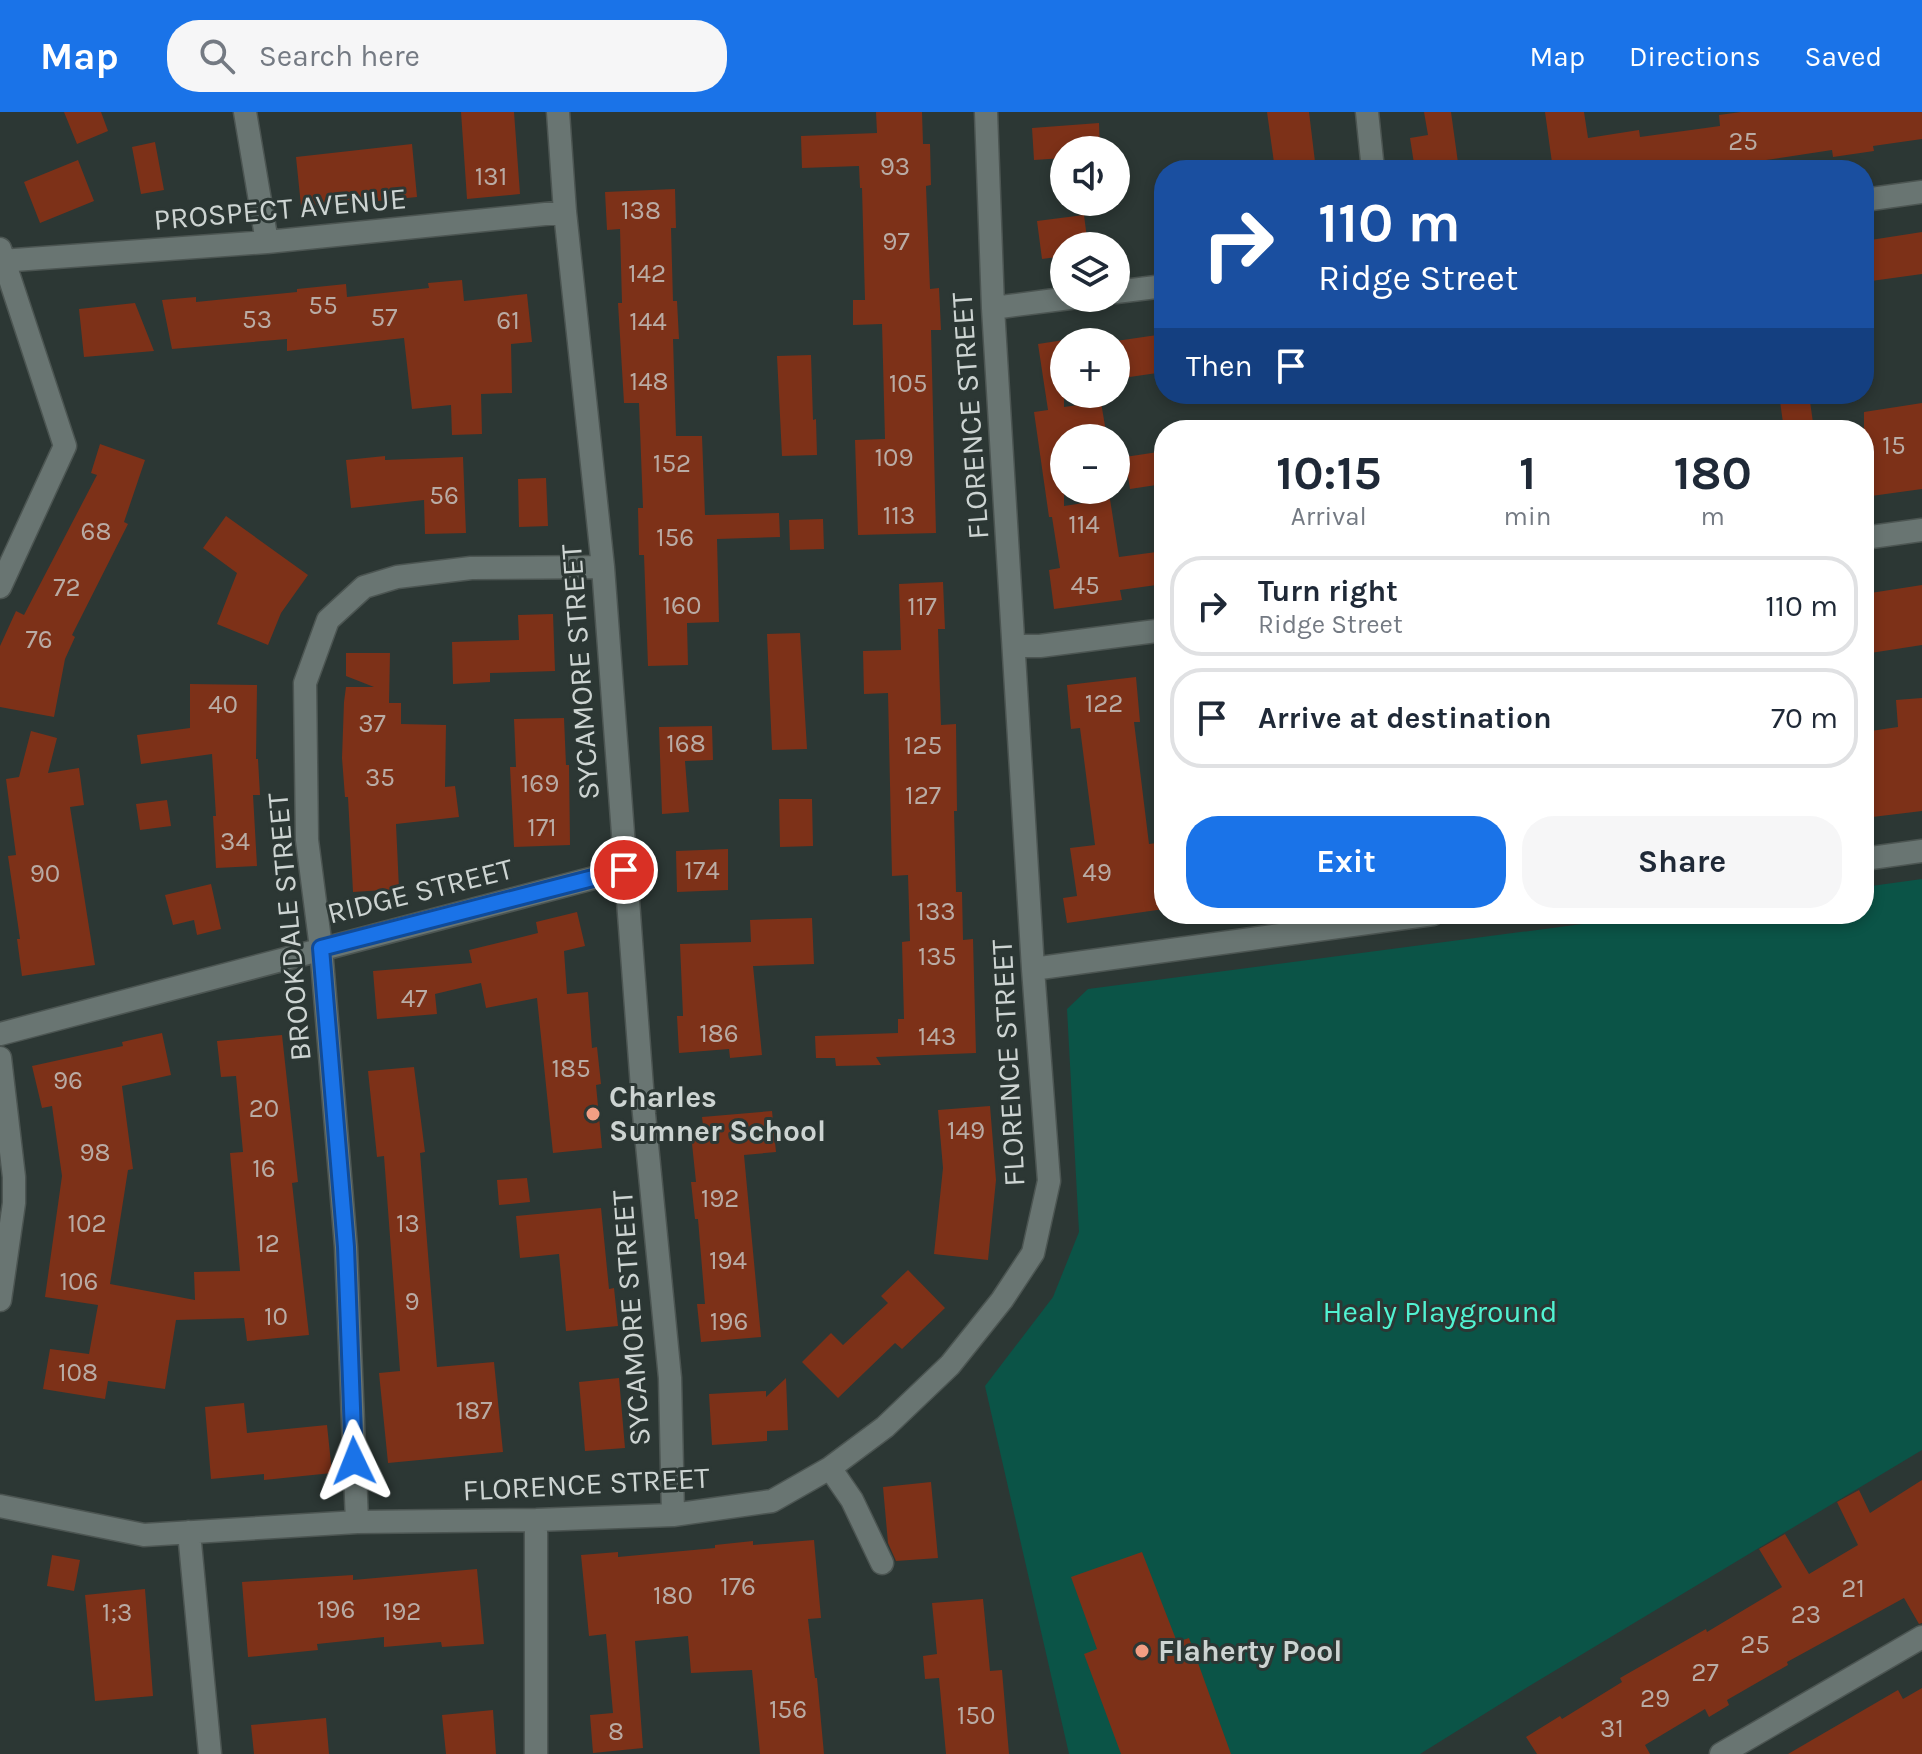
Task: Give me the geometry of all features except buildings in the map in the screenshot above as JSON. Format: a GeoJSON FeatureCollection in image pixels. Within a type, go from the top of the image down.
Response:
{"type":"FeatureCollection","features":[{"type":"Feature","properties":{"kind":"street"},"geometry":{"type":"LineString","coordinates":[[245,112],[267,242]]}},
{"type":"Feature","properties":{"kind":"street","name":"SYCAMORE STREET"},"geometry":{"type":"LineString","coordinates":[[558,112],[565,212],[603,567],[644,1114],[670,1378],[673,1515]]}},
{"type":"Feature","properties":{"kind":"street","name":"FLORENCE STREET"},"geometry":{"type":"LineString","coordinates":[[0,1506],[144,1535],[357,1522],[673,1515],[772,1501],[830,1468],[885,1427],[950,1365],[1002,1300],[1033,1253],[1049,1181],[993,308],[986,112]]}},
{"type":"Feature","properties":{"kind":"street"},"geometry":{"type":"LineString","coordinates":[[1367,112],[1372,160]]}},
{"type":"Feature","properties":{"kind":"street"},"geometry":{"type":"LineString","coordinates":[[1874,199],[1922,192]]}},
{"type":"Feature","properties":{"kind":"street","name":"PROSPECT AVENUE"},"geometry":{"type":"LineString","coordinates":[[1,257],[267,242],[565,212]]}},
{"type":"Feature","properties":{"kind":"street"},"geometry":{"type":"LineString","coordinates":[[0,587],[65,446],[1,257]]}},
{"type":"Feature","properties":{"kind":"street"},"geometry":{"type":"LineString","coordinates":[[1130,290],[1154,287]]}},
{"type":"Feature","properties":{"kind":"street"},"geometry":{"type":"LineString","coordinates":[[993,308],[1050,301]]}},
{"type":"Feature","properties":{"kind":"street"},"geometry":{"type":"LineString","coordinates":[[1874,537],[1922,530]]}},
{"type":"Feature","properties":{"kind":"street","name":"BROOKDALE STREET"},"geometry":{"type":"LineString","coordinates":[[357,1522],[346,1247],[321,948],[307,840],[305,683],[328,620],[364,587],[397,577],[471,568],[603,567]]}},
{"type":"Feature","properties":{"kind":"street"},"geometry":{"type":"LineString","coordinates":[[1015,646],[1040,646],[1154,631]]}},
{"type":"Feature","properties":{"kind":"street"},"geometry":{"type":"LineString","coordinates":[[1874,858],[1922,851]]}},
{"type":"Feature","properties":{"kind":"street","name":"RIDGE STREET"},"geometry":{"type":"LineString","coordinates":[[0,1034],[624,870]]}},
{"type":"Feature","properties":{"kind":"street"},"geometry":{"type":"LineString","coordinates":[[1033,969],[1360,924]]}},
{"type":"Feature","properties":{"kind":"street"},"geometry":{"type":"LineString","coordinates":[[0,1058],[14,1177],[14,1203],[0,1300]]}},
{"type":"Feature","properties":{"kind":"street"},"geometry":{"type":"LineString","coordinates":[[830,1468],[852,1500],[882,1563]]}},
{"type":"Feature","properties":{"kind":"street"},"geometry":{"type":"LineString","coordinates":[[536,1520],[536,1754]]}},
{"type":"Feature","properties":{"kind":"street"},"geometry":{"type":"LineString","coordinates":[[189,1532],[210,1754]]}},
{"type":"Feature","properties":{"kind":"street"},"geometry":{"type":"LineString","coordinates":[[1721,1754],[1922,1637]]}},
{"type":"Feature","properties":{"kind":"green space","name":"Healy Playground"},"geometry":{"type":"Polygon","coordinates":[[[1922,879],[1922,1450],[1420,1754],[1069,1754],[985,1386],[1053,1297],[1079,1232],[1067,1009],[1088,989],[1582,924],[1874,924],[1874,886],[1922,879]]]}},
{"type":"Feature","properties":{"kind":"place","name":"Charles Sumner School"},"geometry":{"type":"Point","coordinates":[593,1114]}},
{"type":"Feature","properties":{"kind":"place","name":"Flaherty Pool"},"geometry":{"type":"Point","coordinates":[1142,1651]}},
{"type":"Feature","properties":{"kind":"route"},"geometry":{"type":"LineString","coordinates":[[354,1461],[346,1247],[321,948],[624,870]]}}]}
